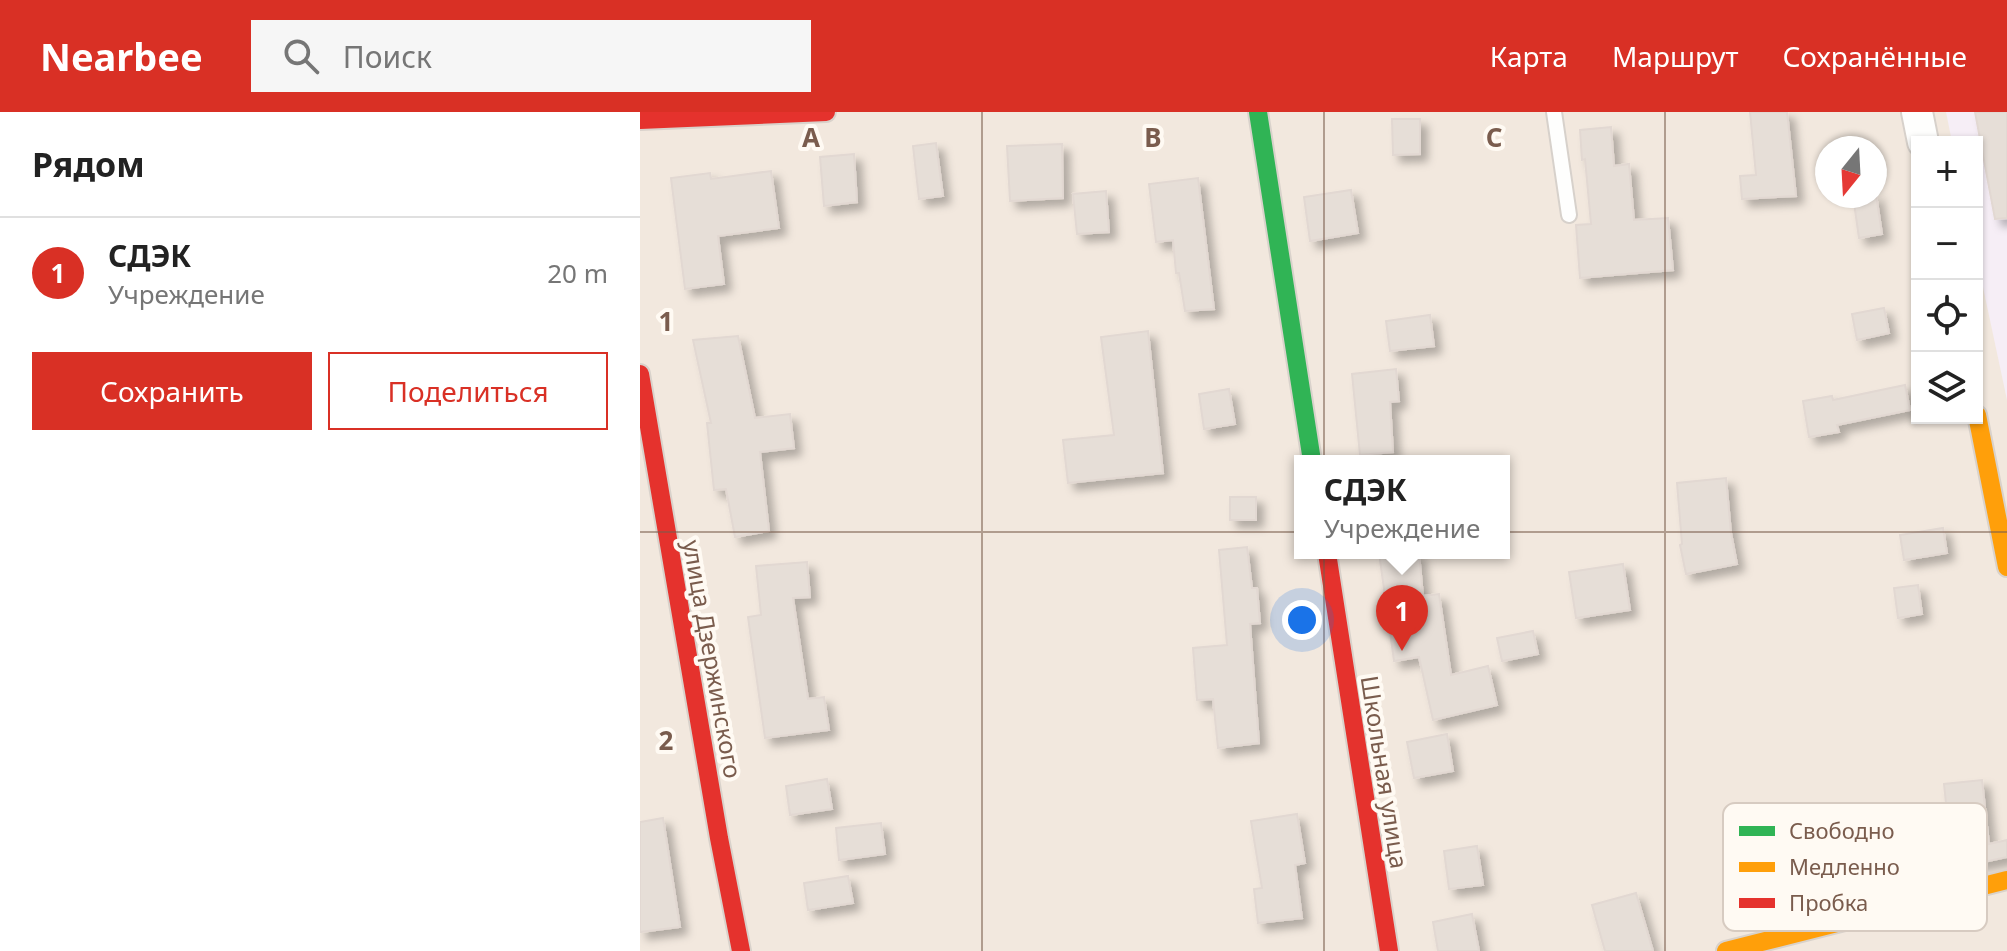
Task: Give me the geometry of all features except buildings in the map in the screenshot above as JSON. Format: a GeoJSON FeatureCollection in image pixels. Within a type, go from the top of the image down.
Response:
{"type":"FeatureCollection","features":[{"type":"Feature","properties":{"kind":"street"},"geometry":{"type":"LineString","coordinates":[[640,120],[826,112]]}},
{"type":"Feature","properties":{"kind":"street"},"geometry":{"type":"LineString","coordinates":[[1258,112],[1311,455]]}},
{"type":"Feature","properties":{"kind":"street"},"geometry":{"type":"LineString","coordinates":[[1917,112],[1922,136]]}},
{"type":"Feature","properties":{"kind":"street","name":"улица Дзержинского"},"geometry":{"type":"LineString","coordinates":[[640,374],[716,823],[741,951]]}},
{"type":"Feature","properties":{"kind":"street"},"geometry":{"type":"LineString","coordinates":[[1979,424],[2007,567]]}},
{"type":"Feature","properties":{"kind":"street","name":"Школьная улица"},"geometry":{"type":"LineString","coordinates":[[1328,559],[1389,951]]}},
{"type":"Feature","properties":{"kind":"street"},"geometry":{"type":"LineString","coordinates":[[1987,885],[2007,880]]}},
{"type":"Feature","properties":{"kind":"street"},"geometry":{"type":"LineString","coordinates":[[1726,951],[1805,931]]}},
{"type":"Feature","properties":{"kind":"lane"},"geometry":{"type":"LineString","coordinates":[[1554,112],[1569,215]]}},
{"type":"Feature","properties":{"kind":"shaded area"},"geometry":{"type":"Polygon","coordinates":[[[640,112],[2007,112],[2007,951],[640,951],[640,112]]]}},
{"type":"Feature","properties":{"kind":"shaded area"},"geometry":{"type":"Polygon","coordinates":[[[1946,112],[2007,112],[2007,400],[1983,287],[1983,136],[1951,136],[1946,112]]]}},
{"type":"Feature","properties":{"kind":"traffic: fast"},"geometry":{"type":"LineString","coordinates":[[1258,112],[1311,455]]}},
{"type":"Feature","properties":{"kind":"traffic: slow"},"geometry":{"type":"LineString","coordinates":[[1979,424],[2007,567]]}},
{"type":"Feature","properties":{"kind":"traffic: slow"},"geometry":{"type":"LineString","coordinates":[[1987,885],[2007,880]]}},
{"type":"Feature","properties":{"kind":"traffic: slow"},"geometry":{"type":"LineString","coordinates":[[1726,951],[1805,931]]}},
{"type":"Feature","properties":{"kind":"traffic: jam"},"geometry":{"type":"LineString","coordinates":[[640,120],[826,112]]}},
{"type":"Feature","properties":{"kind":"traffic: jam"},"geometry":{"type":"LineString","coordinates":[[640,374],[741,951]]}},
{"type":"Feature","properties":{"kind":"traffic: jam"},"geometry":{"type":"LineString","coordinates":[[1328,559],[1389,951]]}},
{"type":"Feature","properties":{"kind":"place","name":"СДЭК"},"geometry":{"type":"Point","coordinates":[1402,651]}}]}
